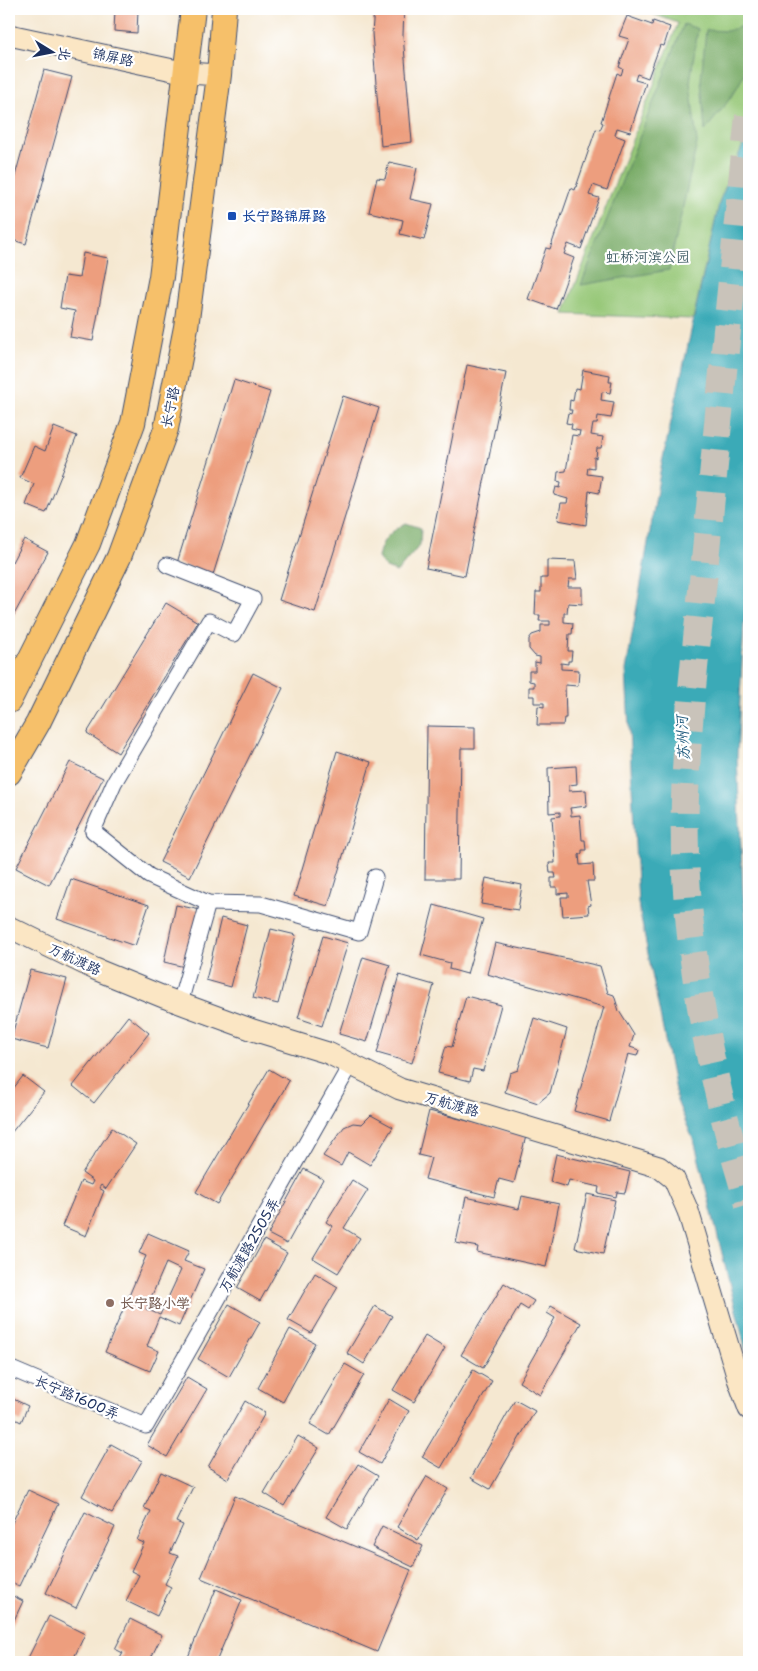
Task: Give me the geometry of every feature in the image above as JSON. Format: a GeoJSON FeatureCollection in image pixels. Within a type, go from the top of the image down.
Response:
{"type":"FeatureCollection","features":[{"type":"Feature","properties":{"kind":"main road"},"geometry":{"type":"LineString","coordinates":[[9,701],[88,544],[133,423],[161,277],[187,73],[193,9]]}},
{"type":"Feature","properties":{"kind":"main road","name":"长宁路"},"geometry":{"type":"LineString","coordinates":[[9,773],[38,723],[119,557],[166,428],[186,327],[218,75],[224,9]]}},
{"type":"Feature","properties":{"kind":"street","name":"锦屏路"},"geometry":{"type":"LineString","coordinates":[[9,35],[187,73],[218,75]]}},
{"type":"Feature","properties":{"kind":"street"},"geometry":{"type":"LineString","coordinates":[[167,565],[252,599],[234,634],[208,621],[114,783],[93,831],[149,876],[208,903],[261,904],[359,932],[374,878]]}},
{"type":"Feature","properties":{"kind":"street"},"geometry":{"type":"LineString","coordinates":[[180,1003],[208,903]]}},
{"type":"Feature","properties":{"kind":"street","name":"万航渡路"},"geometry":{"type":"LineString","coordinates":[[9,927],[95,969],[253,1030],[328,1053],[400,1089],[638,1159],[659,1167],[674,1179],[688,1211],[738,1379],[749,1409]]}},
{"type":"Feature","properties":{"kind":"street","name":"万航渡路2505弄"},"geometry":{"type":"LineString","coordinates":[[146,1426],[351,1064]]}},
{"type":"Feature","properties":{"kind":"street","name":"长宁路1600弄"},"geometry":{"type":"LineString","coordinates":[[9,1368],[146,1426]]}},
{"type":"Feature","properties":{"kind":"green space","name":"虹桥河滨公园"},"geometry":{"type":"Polygon","coordinates":[[[639,9],[749,9],[749,130],[720,200],[693,319],[564,314],[678,23],[639,9]]]}},
{"type":"Feature","properties":{"kind":"green space"},"geometry":{"type":"Polygon","coordinates":[[[684,24],[698,29],[690,82],[697,143],[669,270],[581,285],[684,24]]]}},
{"type":"Feature","properties":{"kind":"green space"},"geometry":{"type":"Polygon","coordinates":[[[749,24],[749,55],[743,76],[732,96],[705,131],[701,80],[706,30],[727,31],[749,24]]]}},
{"type":"Feature","properties":{"kind":"green space"},"geometry":{"type":"Polygon","coordinates":[[[406,523],[421,528],[420,545],[397,572],[386,568],[378,558],[379,551],[387,537],[406,523]]]}},
{"type":"Feature","properties":{"kind":"water","name":"苏州河"},"geometry":{"type":"Polygon","coordinates":[[[749,131],[749,565],[746,584],[737,756],[743,894],[749,945],[749,1363],[695,1144],[677,1101],[638,903],[626,670],[661,467],[720,200],[749,131]]]}},
{"type":"Feature","properties":{"kind":"building"},"geometry":{"type":"Polygon","coordinates":[[[115,9],[150,9],[150,11],[138,10],[137,33],[114,31],[115,9]]]}},
{"type":"Feature","properties":{"kind":"building"},"geometry":{"type":"Polygon","coordinates":[[[374,9],[404,9],[403,35],[412,142],[381,146],[372,33],[374,9]]]}},
{"type":"Feature","properties":{"kind":"building"},"geometry":{"type":"Polygon","coordinates":[[[627,16],[652,25],[653,21],[670,27],[664,46],[660,45],[648,78],[637,74],[635,80],[646,83],[630,132],[617,128],[615,135],[625,139],[607,190],[593,185],[589,195],[599,198],[581,249],[568,244],[564,254],[574,258],[556,309],[528,299],[546,248],[550,249],[571,188],[575,190],[596,129],[600,130],[603,123],[601,122],[617,73],[621,75],[623,69],[619,67],[629,39],[619,36],[627,16]]]}},
{"type":"Feature","properties":{"kind":"building"},"geometry":{"type":"Polygon","coordinates":[[[44,70],[72,77],[26,244],[9,239],[9,198],[44,70]]]}},
{"type":"Feature","properties":{"kind":"building"},"geometry":{"type":"Polygon","coordinates":[[[389,162],[417,168],[410,199],[433,204],[424,240],[400,234],[403,220],[369,212],[377,178],[385,179],[389,162]]]}},
{"type":"Feature","properties":{"kind":"building"},"geometry":{"type":"Polygon","coordinates":[[[83,253],[108,258],[93,341],[70,337],[75,311],[60,308],[65,276],[79,278],[83,253]]]}},
{"type":"Feature","properties":{"kind":"building"},"geometry":{"type":"Polygon","coordinates":[[[467,365],[506,373],[465,576],[426,568],[467,365]]]}},
{"type":"Feature","properties":{"kind":"building"},"geometry":{"type":"Polygon","coordinates":[[[583,370],[610,375],[609,382],[612,382],[610,393],[602,392],[601,400],[614,402],[611,418],[598,416],[597,424],[593,424],[591,435],[603,437],[601,448],[597,448],[596,458],[594,457],[594,468],[588,467],[587,474],[602,476],[599,493],[589,491],[586,525],[558,520],[561,503],[567,503],[568,499],[554,495],[556,487],[560,488],[561,482],[557,481],[558,472],[566,471],[572,435],[579,436],[580,431],[571,429],[572,424],[566,423],[568,413],[571,414],[572,410],[569,410],[570,400],[573,401],[575,388],[580,389],[583,370]]]}},
{"type":"Feature","properties":{"kind":"building"},"geometry":{"type":"Polygon","coordinates":[[[234,380],[270,392],[213,575],[177,563],[234,380]]]}},
{"type":"Feature","properties":{"kind":"building"},"geometry":{"type":"Polygon","coordinates":[[[343,396],[379,408],[315,612],[279,600],[343,396]]]}},
{"type":"Feature","properties":{"kind":"building"},"geometry":{"type":"Polygon","coordinates":[[[54,427],[77,436],[46,513],[26,505],[34,484],[20,478],[34,446],[45,451],[54,427]]]}},
{"type":"Feature","properties":{"kind":"building"},"geometry":{"type":"Polygon","coordinates":[[[24,539],[48,552],[9,624],[9,560],[12,562],[24,539]]]}},
{"type":"Feature","properties":{"kind":"building"},"geometry":{"type":"Polygon","coordinates":[[[547,560],[575,561],[577,579],[569,579],[568,587],[582,587],[582,604],[568,603],[567,613],[564,613],[564,622],[573,623],[572,634],[569,634],[568,651],[572,651],[571,661],[568,661],[568,664],[561,663],[561,669],[579,670],[578,686],[565,685],[566,718],[564,718],[563,725],[537,725],[538,706],[544,707],[544,703],[534,703],[534,696],[529,696],[529,687],[534,687],[534,682],[529,681],[529,671],[535,671],[535,662],[540,663],[540,657],[535,656],[529,649],[529,639],[532,635],[541,632],[541,625],[550,625],[550,621],[539,621],[540,615],[535,615],[536,592],[541,592],[541,578],[547,578],[547,560]]]}},
{"type":"Feature","properties":{"kind":"building"},"geometry":{"type":"Polygon","coordinates":[[[166,603],[198,622],[118,753],[87,733],[166,603]]]}},
{"type":"Feature","properties":{"kind":"building"},"geometry":{"type":"Polygon","coordinates":[[[253,673],[283,688],[190,877],[160,862],[253,673]]]}},
{"type":"Feature","properties":{"kind":"building"},"geometry":{"type":"Polygon","coordinates":[[[427,726],[475,727],[475,748],[461,748],[459,879],[425,879],[427,726]]]}},
{"type":"Feature","properties":{"kind":"building"},"geometry":{"type":"Polygon","coordinates":[[[337,751],[371,762],[328,906],[294,896],[337,751]]]}},
{"type":"Feature","properties":{"kind":"building"},"geometry":{"type":"Polygon","coordinates":[[[70,762],[103,778],[49,885],[16,868],[70,762]]]}},
{"type":"Feature","properties":{"kind":"building"},"geometry":{"type":"Polygon","coordinates":[[[576,766],[577,784],[569,785],[569,791],[586,790],[587,806],[570,808],[571,816],[580,815],[582,840],[585,840],[586,850],[582,850],[582,853],[579,855],[580,865],[593,864],[594,881],[587,881],[591,905],[588,906],[589,914],[563,916],[561,897],[568,897],[568,893],[557,894],[557,887],[551,887],[551,878],[556,878],[555,873],[550,873],[549,863],[555,863],[552,817],[560,816],[560,812],[549,813],[548,768],[576,766]]]}},
{"type":"Feature","properties":{"kind":"building"},"geometry":{"type":"Polygon","coordinates":[[[486,878],[522,885],[518,910],[481,904],[486,878]]]}},
{"type":"Feature","properties":{"kind":"building"},"geometry":{"type":"Polygon","coordinates":[[[71,879],[149,905],[135,946],[57,919],[71,879]]]}},
{"type":"Feature","properties":{"kind":"building"},"geometry":{"type":"Polygon","coordinates":[[[176,905],[201,910],[189,968],[164,962],[176,905]]]}},
{"type":"Feature","properties":{"kind":"building"},"geometry":{"type":"Polygon","coordinates":[[[434,905],[483,919],[467,974],[449,969],[450,963],[421,955],[434,905]]]}},
{"type":"Feature","properties":{"kind":"building"},"geometry":{"type":"Polygon","coordinates":[[[221,918],[247,925],[231,987],[206,980],[221,918]]]}},
{"type":"Feature","properties":{"kind":"building"},"geometry":{"type":"Polygon","coordinates":[[[271,929],[296,935],[278,1004],[253,998],[271,929]]]}},
{"type":"Feature","properties":{"kind":"building"},"geometry":{"type":"Polygon","coordinates":[[[323,936],[348,943],[322,1026],[298,1018],[323,936]]]}},
{"type":"Feature","properties":{"kind":"building"},"geometry":{"type":"Polygon","coordinates":[[[495,943],[600,966],[608,993],[614,995],[619,1011],[634,1035],[630,1047],[639,1050],[637,1056],[628,1054],[609,1121],[574,1111],[604,1007],[487,974],[495,943]]]}},
{"type":"Feature","properties":{"kind":"building"},"geometry":{"type":"Polygon","coordinates":[[[363,957],[390,965],[367,1042],[339,1034],[363,957]]]}},
{"type":"Feature","properties":{"kind":"building"},"geometry":{"type":"Polygon","coordinates":[[[30,970],[67,979],[48,1048],[11,1039],[30,970]]]}},
{"type":"Feature","properties":{"kind":"building"},"geometry":{"type":"Polygon","coordinates":[[[399,975],[434,985],[412,1063],[377,1053],[399,975]]]}},
{"type":"Feature","properties":{"kind":"building"},"geometry":{"type":"Polygon","coordinates":[[[466,996],[501,1005],[483,1071],[473,1069],[470,1081],[438,1073],[446,1046],[452,1047],[466,996]]]}},
{"type":"Feature","properties":{"kind":"building"},"geometry":{"type":"Polygon","coordinates":[[[128,1016],[149,1033],[94,1103],[73,1086],[128,1016]]]}},
{"type":"Feature","properties":{"kind":"building"},"geometry":{"type":"Polygon","coordinates":[[[534,1018],[567,1029],[550,1093],[538,1103],[505,1092],[510,1073],[518,1070],[534,1018]]]}},
{"type":"Feature","properties":{"kind":"building"},"geometry":{"type":"Polygon","coordinates":[[[269,1069],[289,1081],[217,1204],[196,1192],[269,1069]]]}},
{"type":"Feature","properties":{"kind":"building"},"geometry":{"type":"Polygon","coordinates":[[[23,1076],[44,1092],[11,1133],[9,1132],[9,1094],[23,1076]]]}},
{"type":"Feature","properties":{"kind":"building"},"geometry":{"type":"Polygon","coordinates":[[[429,1111],[526,1136],[514,1183],[499,1179],[494,1197],[425,1179],[431,1158],[418,1155],[429,1111]]]}},
{"type":"Feature","properties":{"kind":"building"},"geometry":{"type":"Polygon","coordinates":[[[371,1115],[393,1127],[370,1165],[348,1152],[341,1166],[323,1156],[344,1127],[353,1123],[362,1124],[371,1115]]]}},
{"type":"Feature","properties":{"kind":"building"},"geometry":{"type":"Polygon","coordinates":[[[112,1128],[136,1144],[106,1189],[101,1185],[99,1188],[104,1191],[86,1236],[62,1226],[81,1181],[91,1185],[93,1181],[82,1173],[112,1128]]]}},
{"type":"Feature","properties":{"kind":"building"},"geometry":{"type":"Polygon","coordinates":[[[556,1154],[630,1172],[625,1193],[617,1192],[616,1197],[598,1193],[599,1187],[569,1180],[567,1187],[550,1182],[556,1154]]]}},
{"type":"Feature","properties":{"kind":"building"},"geometry":{"type":"Polygon","coordinates":[[[304,1169],[323,1179],[287,1244],[268,1234],[304,1169]]]}},
{"type":"Feature","properties":{"kind":"building"},"geometry":{"type":"Polygon","coordinates":[[[352,1180],[368,1190],[344,1228],[360,1238],[338,1273],[313,1258],[332,1226],[326,1222],[352,1180]]]}},
{"type":"Feature","properties":{"kind":"building"},"geometry":{"type":"Polygon","coordinates":[[[587,1194],[615,1200],[603,1254],[575,1248],[587,1194]]]}},
{"type":"Feature","properties":{"kind":"building"},"geometry":{"type":"Polygon","coordinates":[[[522,1196],[559,1204],[546,1267],[477,1252],[478,1247],[456,1243],[466,1197],[519,1209],[522,1196]]]}},
{"type":"Feature","properties":{"kind":"building"},"geometry":{"type":"Polygon","coordinates":[[[148,1233],[189,1251],[184,1261],[204,1269],[179,1326],[159,1317],[147,1346],[159,1351],[150,1371],[105,1352],[146,1256],[139,1253],[148,1233]],[[166,1263],[146,1309],[160,1315],[181,1270],[166,1263]]]}},
{"type":"Feature","properties":{"kind":"building"},"geometry":{"type":"Polygon","coordinates":[[[264,1240],[287,1253],[260,1301],[237,1288],[264,1240]]]}},
{"type":"Feature","properties":{"kind":"building"},"geometry":{"type":"Polygon","coordinates":[[[315,1273],[338,1287],[311,1333],[288,1320],[315,1273]]]}},
{"type":"Feature","properties":{"kind":"building"},"geometry":{"type":"Polygon","coordinates":[[[504,1283],[534,1301],[528,1310],[520,1305],[483,1368],[461,1355],[504,1283]]]}},
{"type":"Feature","properties":{"kind":"building"},"geometry":{"type":"Polygon","coordinates":[[[229,1304],[260,1322],[229,1377],[198,1359],[229,1304]]]}},
{"type":"Feature","properties":{"kind":"building"},"geometry":{"type":"Polygon","coordinates":[[[375,1306],[392,1316],[364,1364],[347,1353],[375,1306]]]}},
{"type":"Feature","properties":{"kind":"building"},"geometry":{"type":"Polygon","coordinates":[[[551,1306],[581,1323],[540,1395],[519,1382],[555,1318],[547,1313],[551,1306]]]}},
{"type":"Feature","properties":{"kind":"building"},"geometry":{"type":"Polygon","coordinates":[[[290,1329],[315,1343],[283,1402],[258,1388],[290,1329]]]}},
{"type":"Feature","properties":{"kind":"building"},"geometry":{"type":"Polygon","coordinates":[[[425,1336],[445,1348],[414,1402],[393,1390],[425,1336]]]}},
{"type":"Feature","properties":{"kind":"building"},"geometry":{"type":"Polygon","coordinates":[[[345,1364],[364,1375],[329,1435],[310,1424],[345,1364]]]}},
{"type":"Feature","properties":{"kind":"building"},"geometry":{"type":"Polygon","coordinates":[[[473,1370],[492,1381],[441,1468],[422,1457],[473,1370]]]}},
{"type":"Feature","properties":{"kind":"building"},"geometry":{"type":"Polygon","coordinates":[[[187,1377],[207,1389],[167,1457],[147,1445],[187,1377]]]}},
{"type":"Feature","properties":{"kind":"building"},"geometry":{"type":"Polygon","coordinates":[[[9,1397],[28,1406],[21,1422],[9,1416],[9,1397]]]}},
{"type":"Feature","properties":{"kind":"building"},"geometry":{"type":"Polygon","coordinates":[[[389,1399],[409,1411],[380,1464],[359,1452],[389,1399]]]}},
{"type":"Feature","properties":{"kind":"building"},"geometry":{"type":"Polygon","coordinates":[[[515,1400],[535,1411],[490,1489],[471,1478],[515,1400]]]}},
{"type":"Feature","properties":{"kind":"building"},"geometry":{"type":"Polygon","coordinates":[[[245,1401],[265,1413],[228,1479],[208,1467],[245,1401]]]}},
{"type":"Feature","properties":{"kind":"building"},"geometry":{"type":"Polygon","coordinates":[[[298,1436],[319,1448],[284,1506],[264,1493],[298,1436]]]}},
{"type":"Feature","properties":{"kind":"building"},"geometry":{"type":"Polygon","coordinates":[[[111,1444],[142,1461],[112,1513],[82,1496],[111,1444]]]}},
{"type":"Feature","properties":{"kind":"building"},"geometry":{"type":"Polygon","coordinates":[[[358,1464],[378,1476],[347,1529],[326,1517],[358,1464]]]}},
{"type":"Feature","properties":{"kind":"building"},"geometry":{"type":"Polygon","coordinates":[[[161,1472],[193,1487],[176,1522],[183,1525],[170,1553],[178,1556],[165,1584],[171,1587],[157,1616],[126,1601],[139,1575],[131,1571],[144,1543],[137,1540],[151,1511],[144,1508],[161,1472]]]}},
{"type":"Feature","properties":{"kind":"building"},"geometry":{"type":"Polygon","coordinates":[[[427,1476],[448,1489],[418,1540],[397,1527],[427,1476]]]}},
{"type":"Feature","properties":{"kind":"building"},"geometry":{"type":"Polygon","coordinates":[[[28,1490],[58,1504],[19,1586],[9,1581],[9,1529],[28,1490]]]}},
{"type":"Feature","properties":{"kind":"building"},"geometry":{"type":"Polygon","coordinates":[[[235,1496],[411,1570],[377,1652],[201,1578],[235,1496]]]}},
{"type":"Feature","properties":{"kind":"building"},"geometry":{"type":"Polygon","coordinates":[[[85,1512],[115,1527],[76,1608],[46,1593],[85,1512]]]}},
{"type":"Feature","properties":{"kind":"building"},"geometry":{"type":"Polygon","coordinates":[[[382,1526],[423,1546],[413,1567],[372,1547],[382,1526]]]}},
{"type":"Feature","properties":{"kind":"building"},"geometry":{"type":"Polygon","coordinates":[[[216,1589],[242,1600],[216,1662],[186,1662],[216,1589]]]}},
{"type":"Feature","properties":{"kind":"building"},"geometry":{"type":"Polygon","coordinates":[[[9,1594],[23,1601],[9,1631],[9,1594]]]}},
{"type":"Feature","properties":{"kind":"building"},"geometry":{"type":"Polygon","coordinates":[[[49,1616],[85,1634],[72,1662],[26,1662],[49,1616]]]}},
{"type":"Feature","properties":{"kind":"building"},"geometry":{"type":"Polygon","coordinates":[[[130,1619],[162,1635],[149,1662],[118,1662],[123,1653],[115,1649],[130,1619]]]}},
{"type":"Feature","properties":{"kind":"tunnel"},"geometry":{"type":"LineString","coordinates":[[749,116],[693,678],[685,796],[686,875],[689,917],[700,1000],[716,1083],[749,1204]]}},
{"type":"Feature","properties":{"kind":"place","name":"长宁路锦屏路"},"geometry":{"type":"Point","coordinates":[232,216]}},
{"type":"Feature","properties":{"kind":"place","name":"长宁路小学"},"geometry":{"type":"Point","coordinates":[110,1303]}}]}
